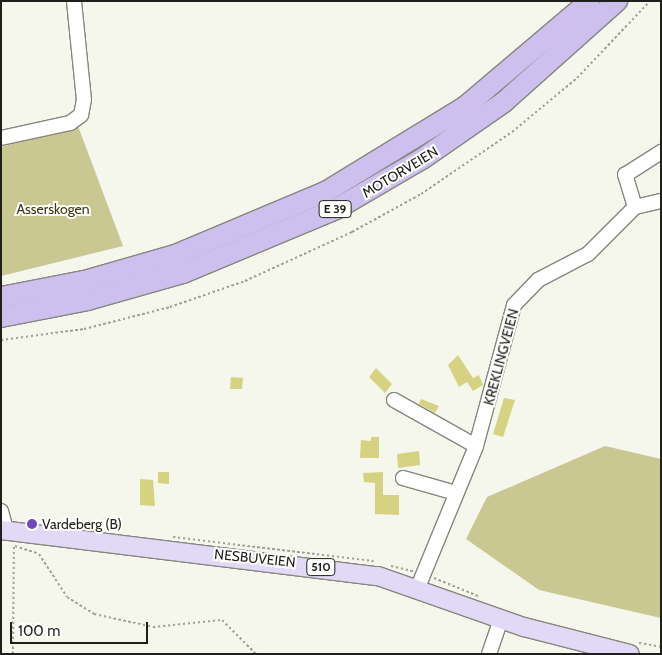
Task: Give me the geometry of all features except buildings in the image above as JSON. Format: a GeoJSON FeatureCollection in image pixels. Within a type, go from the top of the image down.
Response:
{"type":"FeatureCollection","features":[{"type":"Feature","properties":{"kind":"highway","name":"MOTORVEIEN"},"geometry":{"type":"LineString","coordinates":[[1,297],[84,281],[175,255],[327,191],[466,106],[590,1]]}},
{"type":"Feature","properties":{"kind":"highway","name":"MOTORVEIEN"},"geometry":{"type":"LineString","coordinates":[[1,317],[88,300],[184,273],[336,208],[422,159],[504,102],[617,1]]}},
{"type":"Feature","properties":{"kind":"main road","name":"NESBUVEIEN"},"geometry":{"type":"LineString","coordinates":[[4,530],[292,562],[418,587],[501,619],[630,654]]}},
{"type":"Feature","properties":{"kind":"street"},"geometry":{"type":"LineString","coordinates":[[1,138],[70,123],[81,115],[84,100],[74,1]]}},
{"type":"Feature","properties":{"kind":"street"},"geometry":{"type":"LineString","coordinates":[[661,152],[625,175],[635,207],[661,201]]}},
{"type":"Feature","properties":{"kind":"street","name":"KREKLINGVEIEN"},"geometry":{"type":"LineString","coordinates":[[418,587],[476,446],[514,305],[538,280],[588,254],[635,207]]}},
{"type":"Feature","properties":{"kind":"street"},"geometry":{"type":"LineString","coordinates":[[394,400],[476,446]]}},
{"type":"Feature","properties":{"kind":"street"},"geometry":{"type":"LineString","coordinates":[[402,478],[456,493]]}},
{"type":"Feature","properties":{"kind":"street"},"geometry":{"type":"LineString","coordinates":[[1,511],[4,530]]}},
{"type":"Feature","properties":{"kind":"street"},"geometry":{"type":"LineString","coordinates":[[488,654],[501,619]]}},
{"type":"Feature","properties":{"kind":"path"},"geometry":{"type":"LineString","coordinates":[[13,654],[14,546],[39,554],[67,597],[94,614],[153,627],[222,620],[256,654]]}},
{"type":"Feature","properties":{"kind":"green space","name":"Asserskogen"},"geometry":{"type":"Polygon","coordinates":[[[78,126],[123,246],[1,276],[1,147],[78,126]]]}},
{"type":"Feature","properties":{"kind":"green space"},"geometry":{"type":"Polygon","coordinates":[[[605,446],[661,459],[661,618],[539,590],[466,539],[487,497],[605,446]]]}},
{"type":"Feature","properties":{"kind":"place","name":"Vardeberg (B)"},"geometry":{"type":"Point","coordinates":[32,524]}}]}
